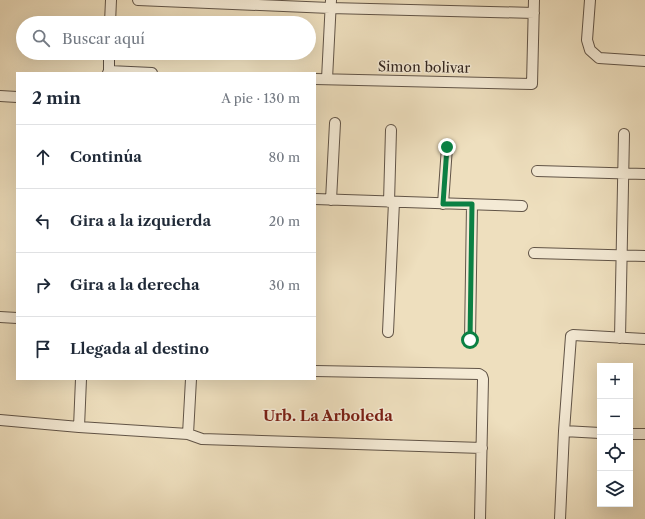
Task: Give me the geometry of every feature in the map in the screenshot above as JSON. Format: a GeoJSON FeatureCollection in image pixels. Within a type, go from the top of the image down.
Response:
{"type":"FeatureCollection","features":[{"type":"Feature","properties":{"kind":"street"},"geometry":{"type":"LineString","coordinates":[[110,16],[111,0]]}},
{"type":"Feature","properties":{"kind":"street"},"geometry":{"type":"LineString","coordinates":[[138,0],[330,4],[534,13],[534,0]]}},
{"type":"Feature","properties":{"kind":"street"},"geometry":{"type":"LineString","coordinates":[[590,0],[587,40],[590,50],[600,58],[645,61]]}},
{"type":"Feature","properties":{"kind":"street"},"geometry":{"type":"LineString","coordinates":[[327,79],[330,4]]}},
{"type":"Feature","properties":{"kind":"street","name":"Simon bolivar"},"geometry":{"type":"LineString","coordinates":[[316,79],[532,84],[534,13]]}},
{"type":"Feature","properties":{"kind":"street"},"geometry":{"type":"LineString","coordinates":[[108,72],[109,60]]}},
{"type":"Feature","properties":{"kind":"street"},"geometry":{"type":"LineString","coordinates":[[0,96],[16,96]]}},
{"type":"Feature","properties":{"kind":"street"},"geometry":{"type":"LineString","coordinates":[[331,200],[335,123]]}},
{"type":"Feature","properties":{"kind":"street"},"geometry":{"type":"LineString","coordinates":[[388,332],[391,130]]}},
{"type":"Feature","properties":{"kind":"street"},"geometry":{"type":"LineString","coordinates":[[620,338],[624,134]]}},
{"type":"Feature","properties":{"kind":"street"},"geometry":{"type":"LineString","coordinates":[[443,204],[447,147]]}},
{"type":"Feature","properties":{"kind":"street"},"geometry":{"type":"LineString","coordinates":[[537,171],[645,174]]}},
{"type":"Feature","properties":{"kind":"street"},"geometry":{"type":"LineString","coordinates":[[316,199],[522,206]]}},
{"type":"Feature","properties":{"kind":"street"},"geometry":{"type":"LineString","coordinates":[[470,340],[472,204]]}},
{"type":"Feature","properties":{"kind":"street"},"geometry":{"type":"LineString","coordinates":[[534,253],[645,256]]}},
{"type":"Feature","properties":{"kind":"street"},"geometry":{"type":"LineString","coordinates":[[0,317],[16,318]]}},
{"type":"Feature","properties":{"kind":"street"},"geometry":{"type":"LineString","coordinates":[[560,519],[564,431],[571,338],[573,335],[645,339]]}},
{"type":"Feature","properties":{"kind":"street"},"geometry":{"type":"LineString","coordinates":[[316,371],[479,374],[482,376],[480,519]]}},
{"type":"Feature","properties":{"kind":"street"},"geometry":{"type":"LineString","coordinates":[[79,427],[81,380]]}},
{"type":"Feature","properties":{"kind":"street"},"geometry":{"type":"LineString","coordinates":[[188,434],[191,380]]}},
{"type":"Feature","properties":{"kind":"street"},"geometry":{"type":"LineString","coordinates":[[0,420],[188,434],[202,439],[482,448]]}},
{"type":"Feature","properties":{"kind":"street"},"geometry":{"type":"LineString","coordinates":[[564,431],[597,433]]}},
{"type":"Feature","properties":{"kind":"street"},"geometry":{"type":"LineString","coordinates":[[633,434],[645,434]]}},
{"type":"Feature","properties":{"kind":"district","name":"Urb. La Arboleda"},"geometry":{"type":"Point","coordinates":[328,415]}},
{"type":"Feature","properties":{"kind":"route"},"geometry":{"type":"LineString","coordinates":[[447,147],[443,204],[472,204],[470,340]]}}]}
